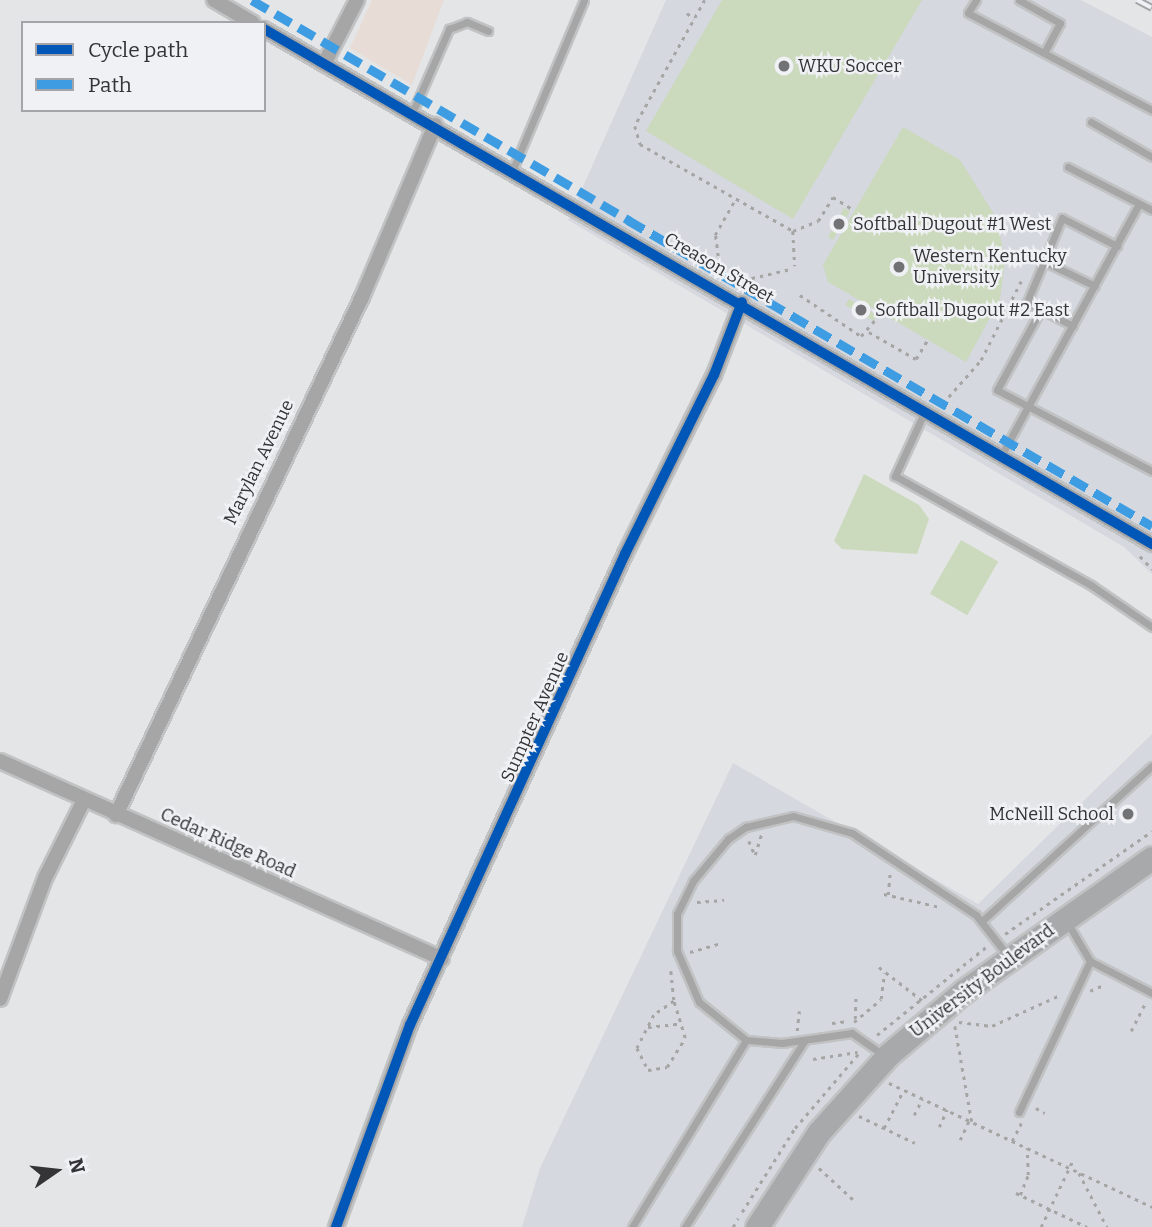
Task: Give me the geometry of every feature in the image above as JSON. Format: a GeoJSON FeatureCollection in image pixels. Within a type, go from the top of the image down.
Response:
{"type":"FeatureCollection","features":[{"type":"Feature","properties":{"kind":"main road","name":"University Boulevard"},"geometry":{"type":"LineString","coordinates":[[757,1227],[819,1132],[891,1066],[1004,948],[1065,919],[1152,858]]}},
{"type":"Feature","properties":{"kind":"street"},"geometry":{"type":"LineString","coordinates":[[214,0],[250,21]]}},
{"type":"Feature","properties":{"kind":"street"},"geometry":{"type":"LineString","coordinates":[[324,64],[357,0]]}},
{"type":"Feature","properties":{"kind":"street","name":"Creason Street"},"geometry":{"type":"LineString","coordinates":[[266,30],[413,111],[1152,544]]}},
{"type":"Feature","properties":{"kind":"street","name":"Marylan Avenue"},"geometry":{"type":"LineString","coordinates":[[116,815],[362,298],[435,125]]}},
{"type":"Feature","properties":{"kind":"street","name":"Sumpter Avenue"},"geometry":{"type":"LineString","coordinates":[[336,1227],[393,1066],[742,302]]}},
{"type":"Feature","properties":{"kind":"street","name":"Cedar Ridge Road"},"geometry":{"type":"LineString","coordinates":[[0,761],[442,959]]}},
{"type":"Feature","properties":{"kind":"street"},"geometry":{"type":"LineString","coordinates":[[0,999],[45,878],[84,800]]}},
{"type":"Feature","properties":{"kind":"lane"},"geometry":{"type":"LineString","coordinates":[[513,169],[584,0]]}},
{"type":"Feature","properties":{"kind":"lane"},"geometry":{"type":"LineString","coordinates":[[976,0],[968,13],[1045,51],[1152,110]]}},
{"type":"Feature","properties":{"kind":"lane"},"geometry":{"type":"LineString","coordinates":[[1019,0],[1059,23],[1045,51]]}},
{"type":"Feature","properties":{"kind":"lane"},"geometry":{"type":"LineString","coordinates":[[413,111],[449,29],[467,22],[488,31]]}},
{"type":"Feature","properties":{"kind":"lane"},"geometry":{"type":"LineString","coordinates":[[1090,122],[1152,157]]}},
{"type":"Feature","properties":{"kind":"lane"},"geometry":{"type":"LineString","coordinates":[[1068,167],[1152,211]]}},
{"type":"Feature","properties":{"kind":"lane"},"geometry":{"type":"LineString","coordinates":[[1002,454],[1139,204]]}},
{"type":"Feature","properties":{"kind":"lane"},"geometry":{"type":"LineString","coordinates":[[1073,326],[1027,302],[1040,259],[1062,218],[1117,246]]}},
{"type":"Feature","properties":{"kind":"lane"},"geometry":{"type":"LineString","coordinates":[[1040,259],[1095,286]]}},
{"type":"Feature","properties":{"kind":"lane"},"geometry":{"type":"LineString","coordinates":[[1040,311],[998,390],[1152,471]]}},
{"type":"Feature","properties":{"kind":"lane"},"geometry":{"type":"LineString","coordinates":[[925,410],[895,476],[1091,585],[1152,627]]}},
{"type":"Feature","properties":{"kind":"lane"},"geometry":{"type":"LineString","coordinates":[[982,921],[1152,766]]}},
{"type":"Feature","properties":{"kind":"lane"},"geometry":{"type":"LineString","coordinates":[[891,1066],[852,1033],[806,1040],[746,1040],[699,1002],[679,956],[676,932],[685,895],[709,858],[743,829],[764,821],[793,816],[822,821],[891,860],[982,921],[1004,948]]}},
{"type":"Feature","properties":{"kind":"lane"},"geometry":{"type":"LineString","coordinates":[[1065,919],[1090,961],[1150,995]]}},
{"type":"Feature","properties":{"kind":"lane"},"geometry":{"type":"LineString","coordinates":[[1019,1112],[1090,961]]}},
{"type":"Feature","properties":{"kind":"lane"},"geometry":{"type":"LineString","coordinates":[[632,1227],[746,1040]]}},
{"type":"Feature","properties":{"kind":"lane"},"geometry":{"type":"LineString","coordinates":[[685,1227],[806,1040]]}},
{"type":"Feature","properties":{"kind":"path"},"geometry":{"type":"LineString","coordinates":[[705,0],[635,126],[640,144],[793,231]]}},
{"type":"Feature","properties":{"kind":"path"},"geometry":{"type":"LineString","coordinates":[[687,13],[694,19]]}},
{"type":"Feature","properties":{"kind":"path"},"geometry":{"type":"LineString","coordinates":[[793,231],[818,221],[833,197],[854,210]]}},
{"type":"Feature","properties":{"kind":"path"},"geometry":{"type":"LineString","coordinates":[[720,273],[715,235],[736,200]]}},
{"type":"Feature","properties":{"kind":"path"},"geometry":{"type":"LineString","coordinates":[[793,231],[795,265]]}},
{"type":"Feature","properties":{"kind":"path"},"geometry":{"type":"LineString","coordinates":[[735,282],[791,270]]}},
{"type":"Feature","properties":{"kind":"path"},"geometry":{"type":"LineString","coordinates":[[943,403],[981,360],[1027,271]]}},
{"type":"Feature","properties":{"kind":"path"},"geometry":{"type":"LineString","coordinates":[[800,295],[845,329],[869,332],[916,359],[927,341]]}},
{"type":"Feature","properties":{"kind":"path"},"geometry":{"type":"LineString","coordinates":[[869,332],[880,314]]}},
{"type":"Feature","properties":{"kind":"path"},"geometry":{"type":"LineString","coordinates":[[743,829],[755,855],[764,821]]}},
{"type":"Feature","properties":{"kind":"path"},"geometry":{"type":"LineString","coordinates":[[879,967],[918,998],[1004,948],[1152,831]]}},
{"type":"Feature","properties":{"kind":"path"},"geometry":{"type":"LineString","coordinates":[[891,860],[886,895],[947,909]]}},
{"type":"Feature","properties":{"kind":"path"},"geometry":{"type":"LineString","coordinates":[[685,895],[701,904],[724,900]]}},
{"type":"Feature","properties":{"kind":"path"},"geometry":{"type":"LineString","coordinates":[[674,1001],[648,1027],[637,1056],[642,1066],[657,1072],[679,1051],[686,1035],[674,1001],[669,960],[722,943]]}},
{"type":"Feature","properties":{"kind":"path"},"geometry":{"type":"LineString","coordinates":[[856,994],[854,1022],[881,999],[884,971]]}},
{"type":"Feature","properties":{"kind":"path"},"geometry":{"type":"LineString","coordinates":[[947,1030],[955,1023],[992,1026],[1076,988],[1113,983]]}},
{"type":"Feature","properties":{"kind":"path"},"geometry":{"type":"LineString","coordinates":[[1131,1031],[1150,995]]}},
{"type":"Feature","properties":{"kind":"path"},"geometry":{"type":"LineString","coordinates":[[796,1037],[799,1010]]}},
{"type":"Feature","properties":{"kind":"path"},"geometry":{"type":"LineString","coordinates":[[955,1023],[970,1122],[960,1140]]}},
{"type":"Feature","properties":{"kind":"path"},"geometry":{"type":"LineString","coordinates":[[648,1027],[680,1024]]}},
{"type":"Feature","properties":{"kind":"path"},"geometry":{"type":"LineString","coordinates":[[813,1059],[860,1052]]}},
{"type":"Feature","properties":{"kind":"path"},"geometry":{"type":"LineString","coordinates":[[882,1091],[889,1083],[891,1066]]}},
{"type":"Feature","properties":{"kind":"path"},"geometry":{"type":"LineString","coordinates":[[889,1083],[1152,1207]]}},
{"type":"Feature","properties":{"kind":"path"},"geometry":{"type":"LineString","coordinates":[[884,1128],[903,1090]]}},
{"type":"Feature","properties":{"kind":"path"},"geometry":{"type":"LineString","coordinates":[[914,1115],[922,1098]]}},
{"type":"Feature","properties":{"kind":"path"},"geometry":{"type":"LineString","coordinates":[[1029,1105],[1045,1113]]}},
{"type":"Feature","properties":{"kind":"path"},"geometry":{"type":"LineString","coordinates":[[850,1126],[867,1107]]}},
{"type":"Feature","properties":{"kind":"path"},"geometry":{"type":"LineString","coordinates":[[939,1127],[947,1111]]}},
{"type":"Feature","properties":{"kind":"path"},"geometry":{"type":"LineString","coordinates":[[859,1116],[915,1143]]}},
{"type":"Feature","properties":{"kind":"path"},"geometry":{"type":"LineString","coordinates":[[1027,1148],[1018,1194],[1087,1227]]}},
{"type":"Feature","properties":{"kind":"path"},"geometry":{"type":"LineString","coordinates":[[811,1180],[827,1158]]}},
{"type":"Feature","properties":{"kind":"path"},"geometry":{"type":"LineString","coordinates":[[1041,1227],[1073,1160]]}},
{"type":"Feature","properties":{"kind":"path"},"geometry":{"type":"LineString","coordinates":[[818,1168],[856,1202]]}},
{"type":"Feature","properties":{"kind":"path"},"geometry":{"type":"LineString","coordinates":[[1079,1173],[1107,1227]]}},
{"type":"Feature","properties":{"kind":"shaded area"},"geometry":{"type":"Polygon","coordinates":[[[372,0],[444,0],[412,85],[350,48],[372,0]]]}},
{"type":"Feature","properties":{"kind":"shaded area","name":"Western Kentucky University"},"geometry":{"type":"Polygon","coordinates":[[[666,0],[1081,0],[1152,37],[1152,574],[1124,547],[568,220],[666,0]]]}},
{"type":"Feature","properties":{"kind":"shaded area"},"geometry":{"type":"Polygon","coordinates":[[[1152,734],[1152,1227],[522,1227],[540,1168],[733,763],[978,904],[1152,734]]]}},
{"type":"Feature","properties":{"kind":"green space","name":"WKU Soccer"},"geometry":{"type":"Polygon","coordinates":[[[722,0],[922,0],[793,219],[646,131],[722,0]]]}},
{"type":"Feature","properties":{"kind":"green space"},"geometry":{"type":"Polygon","coordinates":[[[903,127],[960,160],[997,219],[1005,260],[1000,299],[966,362],[828,282],[823,265],[903,127]]]}},
{"type":"Feature","properties":{"kind":"green space","name":"Softball Dugout #1 West"},"geometry":{"type":"Polygon","coordinates":[[[844,208],[850,211],[833,240],[828,237],[844,208]]]}},
{"type":"Feature","properties":{"kind":"green space","name":"Softball Dugout #2 East"},"geometry":{"type":"Polygon","coordinates":[[[849,299],[877,315],[873,321],[846,305],[849,299]]]}},
{"type":"Feature","properties":{"kind":"green space"},"geometry":{"type":"Polygon","coordinates":[[[864,474],[919,505],[929,519],[917,554],[842,549],[834,541],[864,474]]]}},
{"type":"Feature","properties":{"kind":"green space"},"geometry":{"type":"Polygon","coordinates":[[[961,540],[998,562],[967,615],[930,594],[961,540]]]}},
{"type":"Feature","properties":{"kind":"railway"},"geometry":{"type":"LineString","coordinates":[[1137,0],[1152,8]]}},
{"type":"Feature","properties":{"kind":"marked path"},"geometry":{"type":"LineString","coordinates":[[252,0],[630,221]]}},
{"type":"Feature","properties":{"kind":"marked path"},"geometry":{"type":"LineString","coordinates":[[628,220],[1152,526]]}},
{"type":"Feature","properties":{"kind":"cycle path"},"geometry":{"type":"LineString","coordinates":[[266,30],[1152,544]]}},
{"type":"Feature","properties":{"kind":"cycle path"},"geometry":{"type":"LineString","coordinates":[[336,1227],[410,1025],[625,554],[714,375],[742,302]]}},
{"type":"Feature","properties":{"kind":"place","name":"WKU Soccer"},"geometry":{"type":"Point","coordinates":[784,66]}},
{"type":"Feature","properties":{"kind":"place","name":"Softball Dugout #1 West"},"geometry":{"type":"Point","coordinates":[839,224]}},
{"type":"Feature","properties":{"kind":"place","name":"Western Kentucky University"},"geometry":{"type":"Point","coordinates":[899,267]}},
{"type":"Feature","properties":{"kind":"place","name":"Softball Dugout #2 East"},"geometry":{"type":"Point","coordinates":[861,310]}},
{"type":"Feature","properties":{"kind":"place","name":"McNeill School"},"geometry":{"type":"Point","coordinates":[1128,814]}}]}
